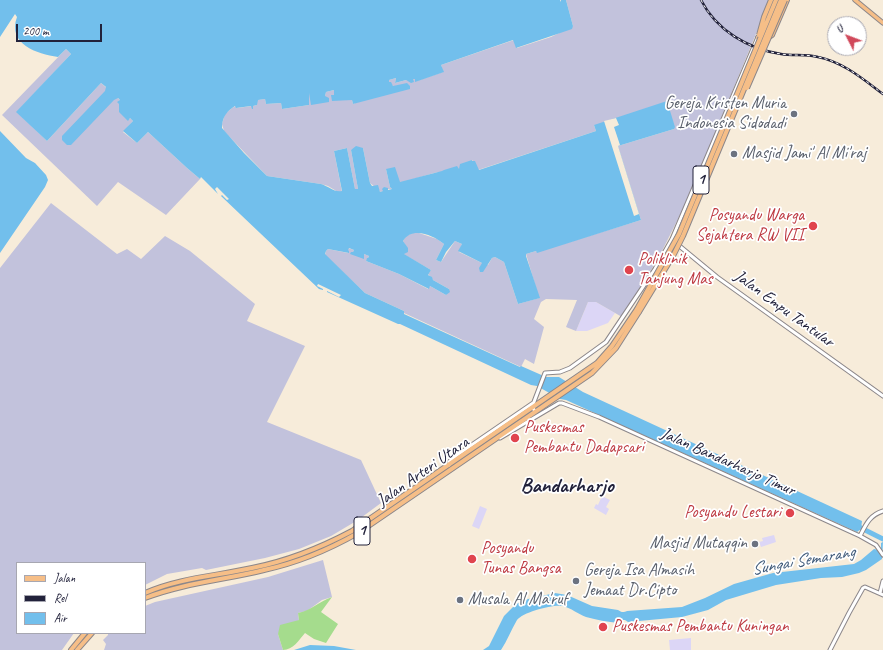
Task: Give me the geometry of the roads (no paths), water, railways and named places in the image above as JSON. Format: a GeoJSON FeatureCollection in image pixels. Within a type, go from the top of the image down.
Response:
{"type":"FeatureCollection","features":[{"type":"Feature","properties":{"kind":"highway","name":"1"},"geometry":{"type":"LineString","coordinates":[[638,311],[679,234],[756,47],[764,18],[773,0]]}},
{"type":"Feature","properties":{"kind":"highway","name":"1"},"geometry":{"type":"LineString","coordinates":[[638,311],[673,256],[781,0]]}},
{"type":"Feature","properties":{"kind":"highway"},"geometry":{"type":"LineString","coordinates":[[758,38],[769,37],[772,35],[786,0]]}},
{"type":"Feature","properties":{"kind":"highway"},"geometry":{"type":"LineString","coordinates":[[733,115],[742,101],[786,0]]}},
{"type":"Feature","properties":{"kind":"highway","name":"Jalan Arteri Utara"},"geometry":{"type":"LineString","coordinates":[[146,598],[187,585],[275,568],[323,551],[358,533],[534,407],[577,380],[592,373],[609,357],[620,342],[638,311]]}},
{"type":"Feature","properties":{"kind":"highway","name":"Jalan Arteri Utara"},"geometry":{"type":"LineString","coordinates":[[146,593],[183,581],[278,562],[317,549],[357,529],[450,467],[529,418],[534,407]]}},
{"type":"Feature","properties":{"kind":"highway"},"geometry":{"type":"LineString","coordinates":[[71,650],[84,634]]}},
{"type":"Feature","properties":{"kind":"highway"},"geometry":{"type":"LineString","coordinates":[[77,650],[91,634]]}},
{"type":"Feature","properties":{"kind":"main road"},"geometry":{"type":"LineString","coordinates":[[855,0],[883,23]]}},
{"type":"Feature","properties":{"kind":"street"},"geometry":{"type":"LineString","coordinates":[[450,467],[449,462],[458,455],[534,407],[539,387],[545,373],[560,372],[570,368],[606,342],[655,270],[672,239],[773,0]]}},
{"type":"Feature","properties":{"kind":"street","name":"Jalan Empu Tantular"},"geometry":{"type":"LineString","coordinates":[[672,239],[683,251],[717,277],[883,396]]}},
{"type":"Feature","properties":{"kind":"street","name":"Jalan Bandarharjo Timur"},"geometry":{"type":"LineString","coordinates":[[529,418],[559,403],[599,417],[871,541],[879,548],[883,555]]}},
{"type":"Feature","properties":{"kind":"street"},"geometry":{"type":"LineString","coordinates":[[860,536],[874,514],[883,511]]}},
{"type":"Feature","properties":{"kind":"street"},"geometry":{"type":"LineString","coordinates":[[830,650],[864,588],[881,594],[883,581]]}},
{"type":"Feature","properties":{"kind":"water"},"geometry":{"type":"Polygon","coordinates":[[[0,0],[560,0],[561,2],[561,0],[566,0],[573,26],[572,29],[516,48],[513,40],[441,65],[444,72],[415,82],[415,79],[413,79],[414,82],[411,83],[406,80],[395,83],[396,78],[389,80],[393,86],[407,83],[410,86],[410,89],[353,104],[352,100],[332,101],[331,95],[334,95],[334,90],[326,92],[325,96],[329,98],[329,102],[311,105],[309,93],[309,105],[282,109],[281,103],[266,104],[265,99],[258,100],[257,105],[253,106],[253,109],[251,106],[236,108],[235,106],[226,115],[222,128],[267,176],[321,184],[337,191],[342,191],[334,151],[347,148],[355,189],[358,189],[351,150],[356,146],[363,148],[370,183],[372,186],[378,185],[380,192],[383,191],[382,189],[384,187],[388,188],[388,190],[392,189],[390,187],[386,169],[395,167],[400,182],[457,166],[459,169],[460,164],[472,160],[475,161],[479,170],[596,131],[594,125],[667,101],[675,127],[674,129],[618,146],[641,220],[537,253],[536,251],[526,254],[540,298],[518,304],[504,262],[495,257],[492,258],[483,272],[480,272],[479,268],[482,263],[458,251],[462,244],[455,241],[446,252],[441,262],[436,260],[444,244],[429,235],[417,233],[407,236],[403,241],[408,248],[408,252],[404,254],[431,270],[428,275],[432,277],[433,280],[449,289],[450,292],[446,295],[430,286],[429,289],[399,274],[366,261],[369,256],[364,254],[364,259],[350,254],[354,250],[349,248],[349,253],[328,249],[325,254],[365,293],[404,311],[404,314],[520,367],[521,366],[546,377],[559,377],[583,392],[862,521],[861,529],[857,532],[566,400],[560,399],[537,386],[531,385],[327,292],[339,297],[341,295],[318,284],[317,286],[323,290],[319,289],[221,196],[222,195],[227,200],[229,199],[217,187],[215,189],[218,194],[201,177],[200,179],[148,132],[137,143],[123,131],[133,121],[130,118],[128,121],[119,112],[119,104],[117,102],[120,100],[118,98],[114,100],[71,145],[67,145],[62,140],[62,136],[105,91],[106,87],[101,83],[47,141],[16,112],[71,54],[66,49],[58,57],[50,56],[26,46],[20,41],[16,34],[15,26],[17,17],[15,14],[0,37],[0,0]]]}},
{"type":"Feature","properties":{"kind":"water"},"geometry":{"type":"Polygon","coordinates":[[[0,131],[26,158],[35,163],[46,175],[48,180],[45,187],[0,253],[0,131]]]}},
{"type":"Feature","properties":{"kind":"water"},"geometry":{"type":"Polygon","coordinates":[[[883,542],[882,559],[859,573],[842,577],[821,578],[776,585],[726,600],[708,610],[682,617],[628,622],[621,620],[619,623],[586,617],[563,606],[552,606],[538,609],[525,614],[517,620],[501,650],[483,650],[489,646],[504,616],[516,604],[528,599],[555,593],[567,595],[592,606],[618,610],[621,612],[682,607],[734,584],[773,573],[854,564],[874,549],[878,550],[881,548],[881,543],[883,542]]]}},
{"type":"Feature","properties":{"kind":"water"},"geometry":{"type":"Polygon","coordinates":[[[310,645],[334,646],[356,650],[294,650],[310,645]]]}},
{"type":"Feature","properties":{"kind":"waterway"},"geometry":{"type":"LineString","coordinates":[[859,527],[883,539]]}},
{"type":"Feature","properties":{"kind":"railway"},"geometry":{"type":"LineString","coordinates":[[701,0],[707,11],[724,29],[745,43],[757,48],[781,54],[827,59],[844,67],[883,94]]}},
{"type":"Feature","properties":{"kind":"place","name":"Gereja Kristen Muria Indonesia Sidodadi"},"geometry":{"type":"Point","coordinates":[794,114]}},
{"type":"Feature","properties":{"kind":"place","name":"Masjid Jami' Al Mi'raj"},"geometry":{"type":"Point","coordinates":[734,154]}},
{"type":"Feature","properties":{"kind":"place","name":"Posyandu Warga Sejahtera RW VII"},"geometry":{"type":"Point","coordinates":[813,226]}},
{"type":"Feature","properties":{"kind":"place","name":"Poliklinik Tanjung Mas"},"geometry":{"type":"Point","coordinates":[629,270]}},
{"type":"Feature","properties":{"kind":"place","name":"Puskesmas Pembantu Dadapsari"},"geometry":{"type":"Point","coordinates":[515,438]}},
{"type":"Feature","properties":{"kind":"place","name":"Posyandu Lestari"},"geometry":{"type":"Point","coordinates":[790,513]}},
{"type":"Feature","properties":{"kind":"place","name":"Masjid Mutaqqin"},"geometry":{"type":"Point","coordinates":[755,544]}},
{"type":"Feature","properties":{"kind":"place","name":"Posyandu Tunas Bangsa"},"geometry":{"type":"Point","coordinates":[472,559]}},
{"type":"Feature","properties":{"kind":"place","name":"Gereja Isa Almasih Jemaat Dr.Cipto"},"geometry":{"type":"Point","coordinates":[576,581]}},
{"type":"Feature","properties":{"kind":"place","name":"Musala Al Ma'ruf"},"geometry":{"type":"Point","coordinates":[460,600]}},
{"type":"Feature","properties":{"kind":"place","name":"Puskesmas Pembantu Kuningan"},"geometry":{"type":"Point","coordinates":[603,627]}},
{"type":"Feature","properties":{"kind":"district","name":"Bandarharjo"},"geometry":{"type":"Point","coordinates":[567,486]}},
{"type":"Feature","properties":{"kind":"water label","name":"Sungai Semarang"},"geometry":{"type":"Point","coordinates":[803,561]}}]}
